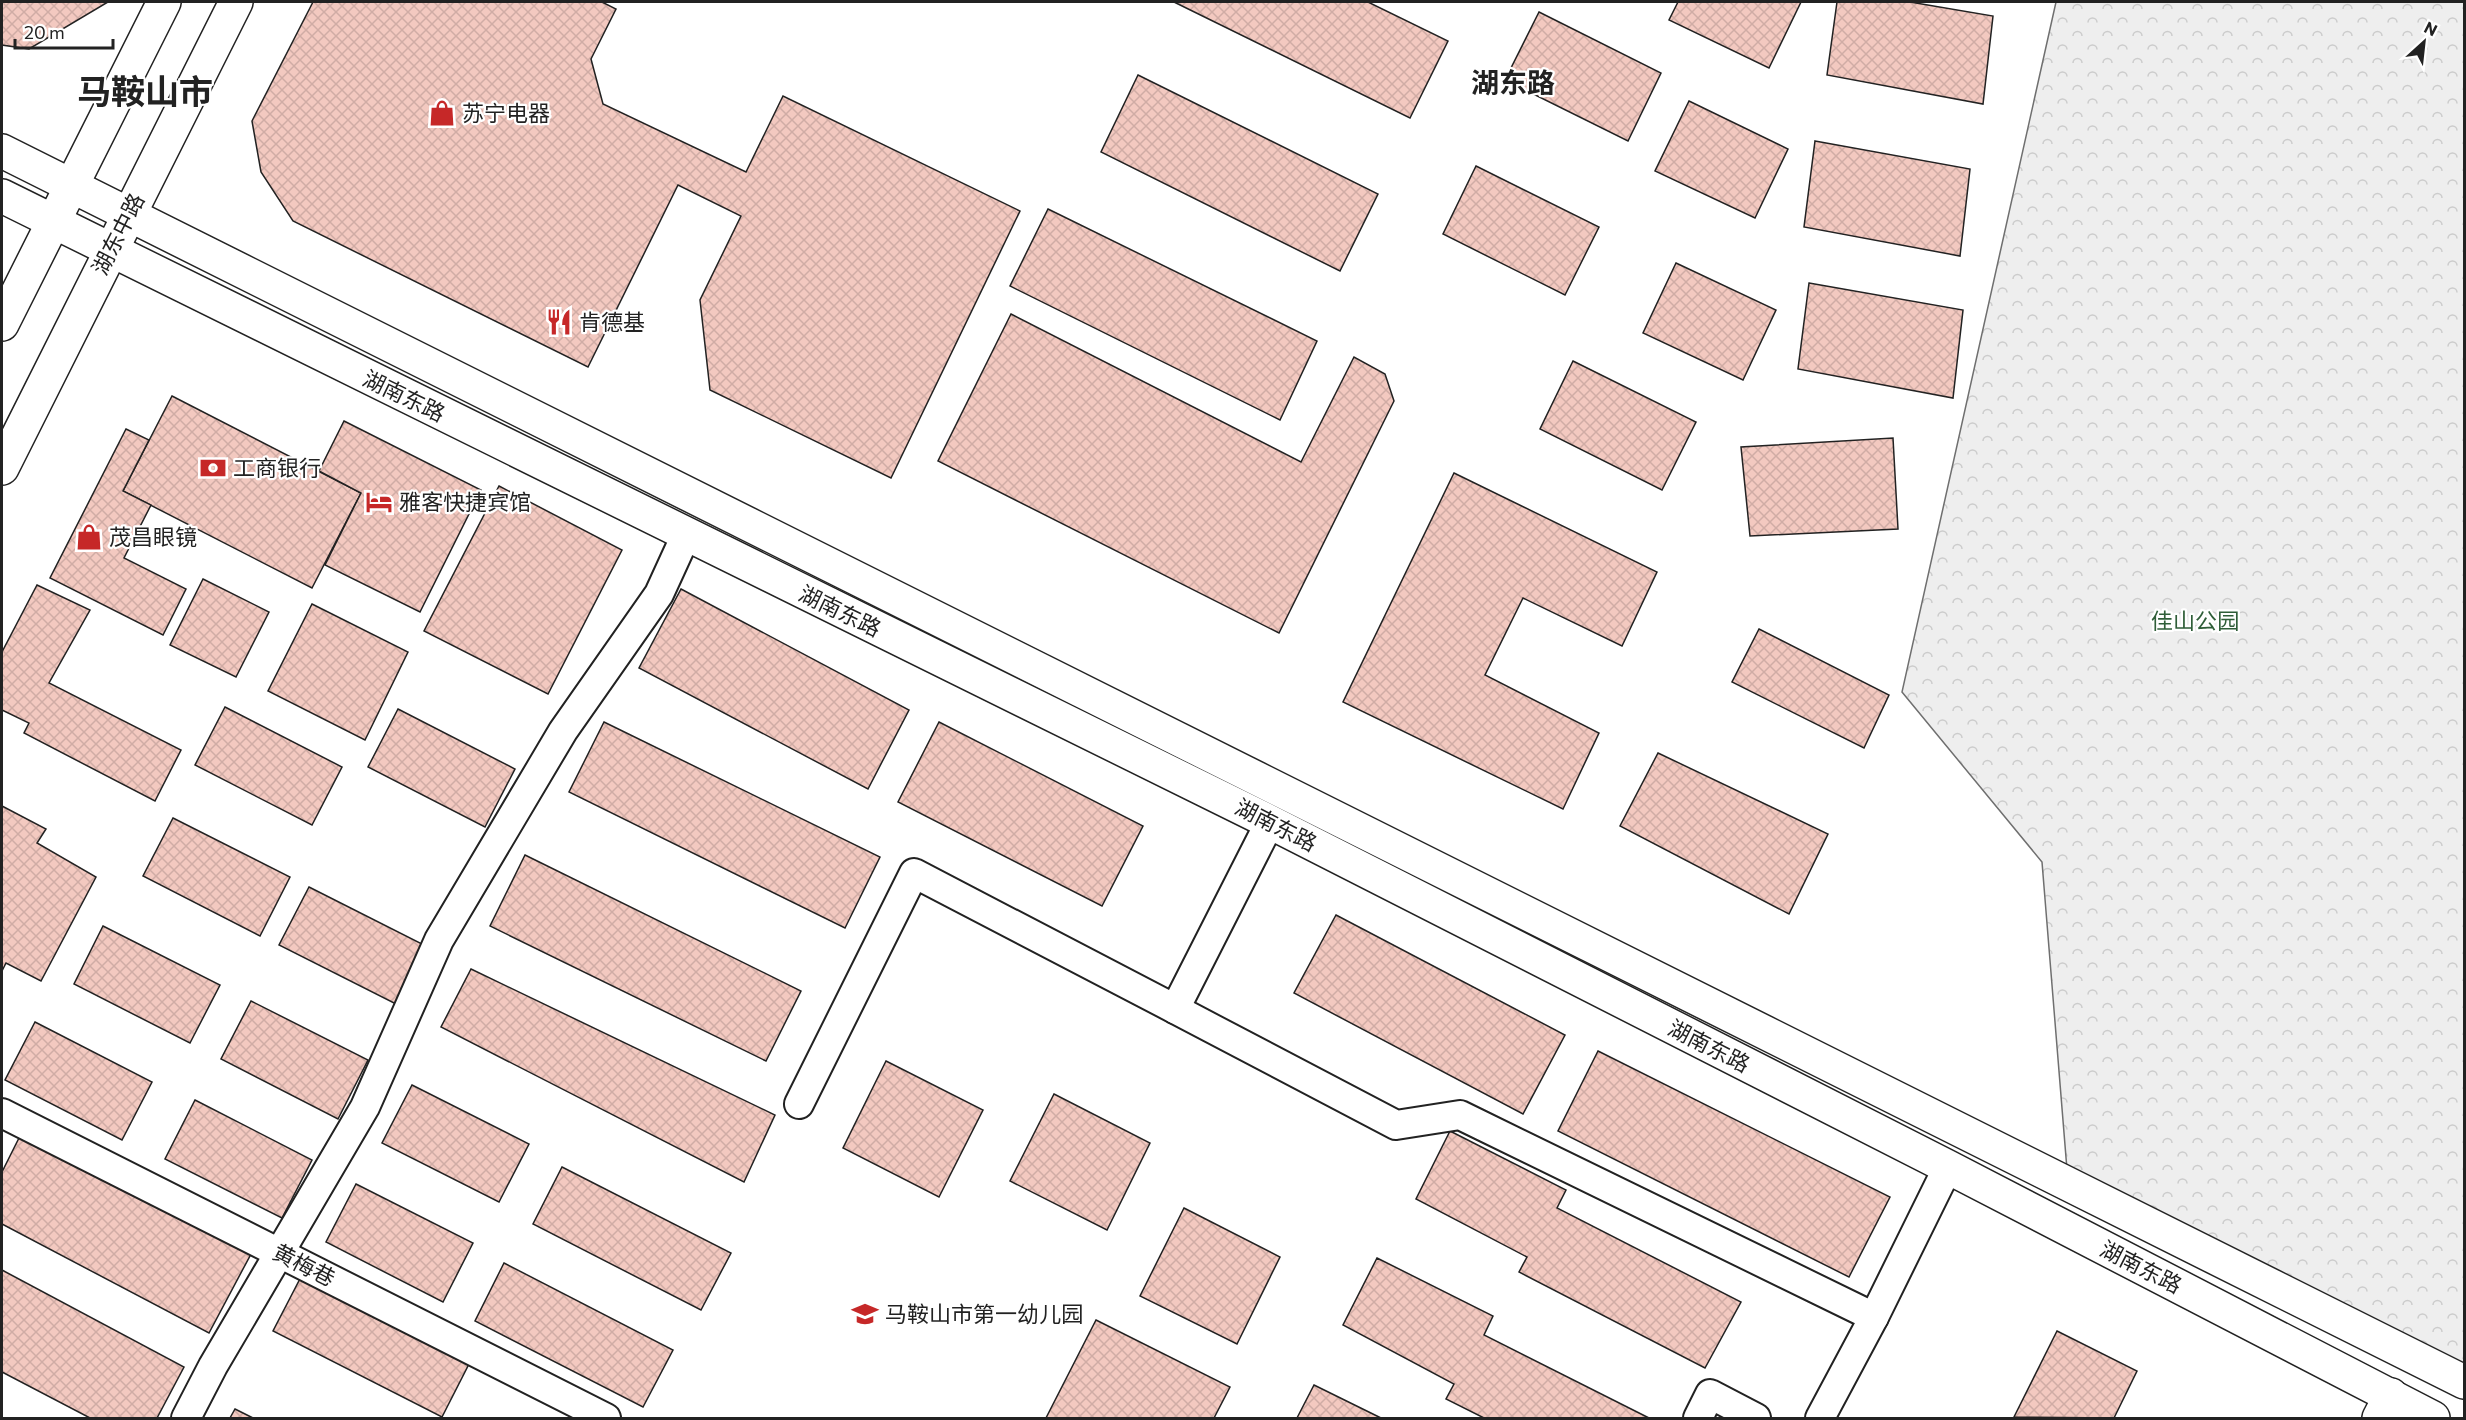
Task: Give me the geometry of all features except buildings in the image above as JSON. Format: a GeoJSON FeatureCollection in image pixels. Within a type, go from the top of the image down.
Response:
{"type":"FeatureCollection","features":[{"type":"Feature","properties":{"kind":"main road"},"geometry":{"type":"LineString","coordinates":[[2,324],[164,2]]}},
{"type":"Feature","properties":{"kind":"main road","name":"湖东中路"},"geometry":{"type":"LineString","coordinates":[[2,468],[236,2]]}},
{"type":"Feature","properties":{"kind":"main road"},"geometry":{"type":"LineString","coordinates":[[2,151],[2464,1382]]}},
{"type":"Feature","properties":{"kind":"main road","name":"湖南东路"},"geometry":{"type":"LineString","coordinates":[[2,196],[686,536],[1270,822],[1948,1167],[2385,1407],[2433,1419]]}},
{"type":"Feature","properties":{"kind":"street"},"geometry":{"type":"LineString","coordinates":[[186,1419],[213,1366],[364,1107],[439,940],[563,730],[659,594],[686,536]]}},
{"type":"Feature","properties":{"kind":"street"},"geometry":{"type":"LineString","coordinates":[[1174,1010],[1270,822]]}},
{"type":"Feature","properties":{"kind":"street"},"geometry":{"type":"LineString","coordinates":[[800,1104],[914,873],[1396,1125],[1460,1115],[1874,1317]]}},
{"type":"Feature","properties":{"kind":"street","name":"黄梅巷"},"geometry":{"type":"LineString","coordinates":[[2,1113],[606,1419]]}},
{"type":"Feature","properties":{"kind":"street"},"geometry":{"type":"LineString","coordinates":[[1820,1419],[1874,1317],[1948,1167]]}},
{"type":"Feature","properties":{"kind":"street"},"geometry":{"type":"LineString","coordinates":[[1698,1419],[1710,1394],[1756,1419]]}},
{"type":"Feature","properties":{"kind":"green space","name":"佳山公园"},"geometry":{"type":"Polygon","coordinates":[[[2056,2],[2464,2],[2464,1382],[2068,1182],[2042,862],[1902,692],[2056,2]]]}},
{"type":"Feature","properties":{"kind":"place","name":"苏宁电器"},"geometry":{"type":"Point","coordinates":[442,113]}},
{"type":"Feature","properties":{"kind":"place","name":"肯德基"},"geometry":{"type":"Point","coordinates":[559,322]}},
{"type":"Feature","properties":{"kind":"place","name":"工商银行"},"geometry":{"type":"Point","coordinates":[213,468]}},
{"type":"Feature","properties":{"kind":"place","name":"雅客快捷宾馆"},"geometry":{"type":"Point","coordinates":[379,502]}},
{"type":"Feature","properties":{"kind":"place","name":"茂昌眼镜"},"geometry":{"type":"Point","coordinates":[89,537]}},
{"type":"Feature","properties":{"kind":"place","name":"马鞍山市第一幼儿园"},"geometry":{"type":"Point","coordinates":[865,1314]}},
{"type":"Feature","properties":{"kind":"district","name":"湖东路"},"geometry":{"type":"Point","coordinates":[1513,83]}},
{"type":"Feature","properties":{"kind":"district","name":"马鞍山市"},"geometry":{"type":"Point","coordinates":[145,92]}}]}
